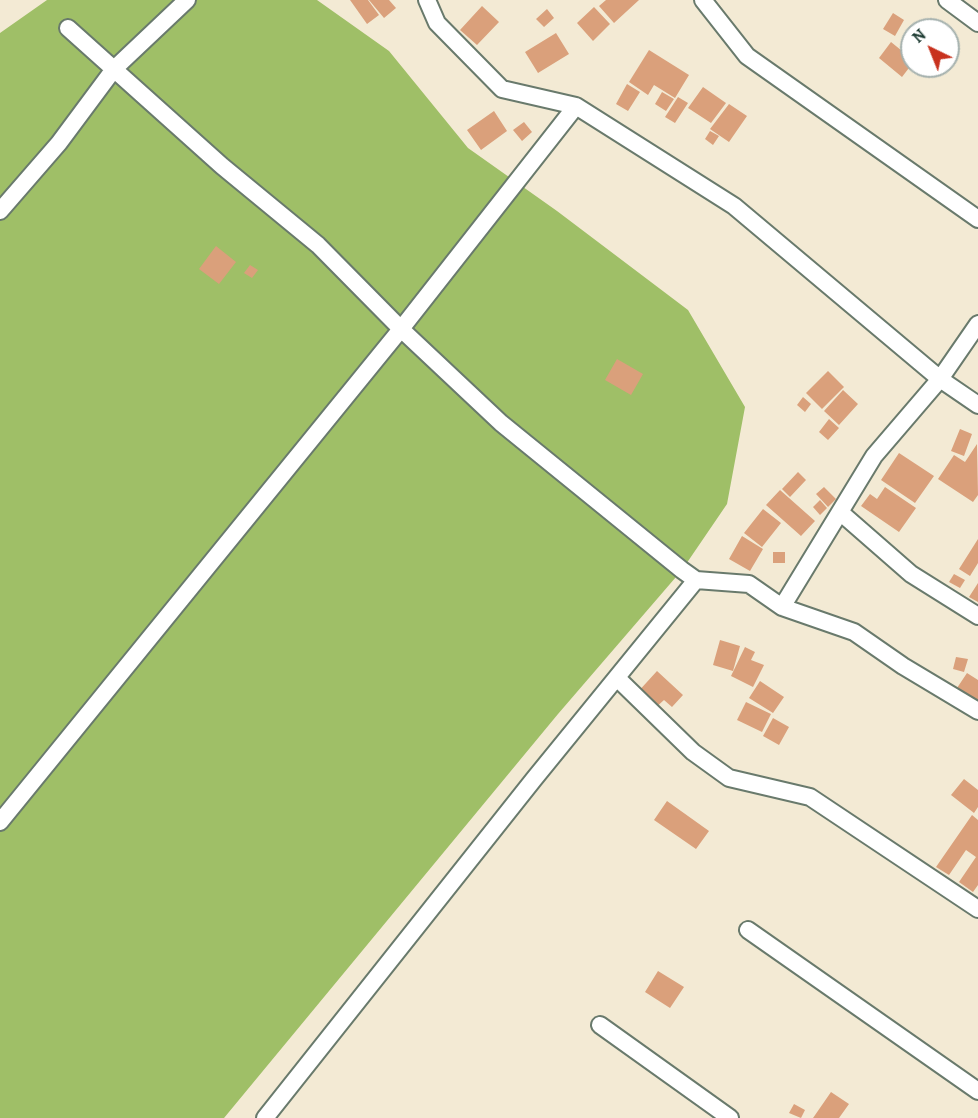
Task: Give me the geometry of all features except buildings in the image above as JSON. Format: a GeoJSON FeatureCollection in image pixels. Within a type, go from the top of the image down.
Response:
{"type":"FeatureCollection","features":[{"type":"Feature","properties":{"kind":"street"},"geometry":{"type":"LineString","coordinates":[[0,211],[59,143],[114,69],[187,0]]}},
{"type":"Feature","properties":{"kind":"street"},"geometry":{"type":"LineString","coordinates":[[427,0],[437,23],[502,89],[576,106],[734,206],[940,379],[978,405]]}},
{"type":"Feature","properties":{"kind":"street"},"geometry":{"type":"LineString","coordinates":[[703,0],[747,56],[978,219]]}},
{"type":"Feature","properties":{"kind":"street"},"geometry":{"type":"LineString","coordinates":[[946,0],[978,22]]}},
{"type":"Feature","properties":{"kind":"street"},"geometry":{"type":"LineString","coordinates":[[68,28],[222,166],[318,245],[401,329],[501,423],[696,580],[749,585],[782,607],[854,632],[903,666],[978,711]]}},
{"type":"Feature","properties":{"kind":"street"},"geometry":{"type":"LineString","coordinates":[[0,822],[401,329],[576,106]]}},
{"type":"Feature","properties":{"kind":"street"},"geometry":{"type":"LineString","coordinates":[[782,607],[874,456],[940,379],[978,324]]}},
{"type":"Feature","properties":{"kind":"street"},"geometry":{"type":"LineString","coordinates":[[840,512],[911,574],[978,616]]}},
{"type":"Feature","properties":{"kind":"street"},"geometry":{"type":"LineString","coordinates":[[265,1118],[534,779],[696,580]]}},
{"type":"Feature","properties":{"kind":"street"},"geometry":{"type":"LineString","coordinates":[[617,678],[693,752],[729,778],[810,797],[978,909]]}},
{"type":"Feature","properties":{"kind":"street"},"geometry":{"type":"LineString","coordinates":[[748,930],[978,1091]]}},
{"type":"Feature","properties":{"kind":"street"},"geometry":{"type":"LineString","coordinates":[[600,1025],[730,1118]]}},
{"type":"Feature","properties":{"kind":"green space"},"geometry":{"type":"Polygon","coordinates":[[[47,0],[317,0],[389,51],[468,148],[557,211],[688,310],[745,407],[727,504],[682,570],[558,714],[224,1118],[0,1118],[0,33],[47,0]]]}}]}
